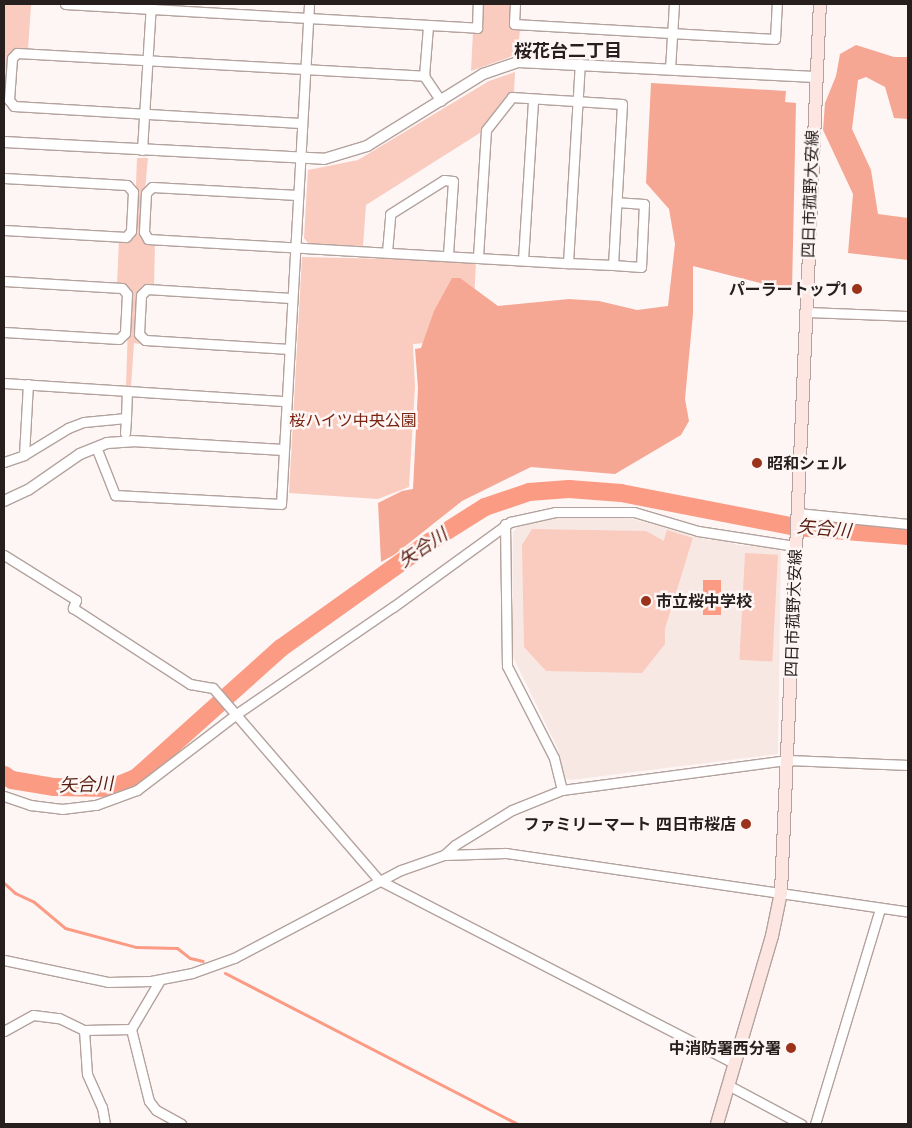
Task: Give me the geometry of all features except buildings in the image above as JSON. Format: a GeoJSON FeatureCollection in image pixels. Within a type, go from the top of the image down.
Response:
{"type":"FeatureCollection","features":[{"type":"Feature","properties":{"kind":"main road","name":"四日市菰野大安線"},"geometry":{"type":"LineString","coordinates":[[717,1124],[772,936],[781,892],[815,76],[820,4]]}},
{"type":"Feature","properties":{"kind":"street"},"geometry":{"type":"LineString","coordinates":[[65,4],[150,6],[477,28],[478,4]]}},
{"type":"Feature","properties":{"kind":"street"},"geometry":{"type":"LineString","coordinates":[[96,447],[114,494],[281,504],[300,123],[309,4]]}},
{"type":"Feature","properties":{"kind":"street"},"geometry":{"type":"LineString","coordinates":[[515,4],[514,24],[775,39],[777,4]]}},
{"type":"Feature","properties":{"kind":"street"},"geometry":{"type":"LineString","coordinates":[[670,68],[674,4]]}},
{"type":"Feature","properties":{"kind":"street"},"geometry":{"type":"LineString","coordinates":[[142,150],[150,6]]}},
{"type":"Feature","properties":{"kind":"street"},"geometry":{"type":"LineString","coordinates":[[428,26],[424,76],[441,101]]}},
{"type":"Feature","properties":{"kind":"street"},"geometry":{"type":"LineString","coordinates":[[300,123],[14,106],[9,100],[12,58],[17,53],[424,76]]}},
{"type":"Feature","properties":{"kind":"street"},"geometry":{"type":"LineString","coordinates":[[4,142],[324,159],[353,152],[441,101],[483,74],[518,62],[580,63],[815,76]]}},
{"type":"Feature","properties":{"kind":"street"},"geometry":{"type":"LineString","coordinates":[[568,263],[580,63]]}},
{"type":"Feature","properties":{"kind":"street"},"geometry":{"type":"LineString","coordinates":[[478,257],[486,130],[512,97],[622,104],[613,265]]}},
{"type":"Feature","properties":{"kind":"street"},"geometry":{"type":"LineString","coordinates":[[523,260],[533,99]]}},
{"type":"Feature","properties":{"kind":"street"},"geometry":{"type":"LineString","coordinates":[[4,178],[127,185],[133,192],[131,231],[126,237],[4,230]]}},
{"type":"Feature","properties":{"kind":"street"},"geometry":{"type":"LineString","coordinates":[[387,252],[390,214],[444,180],[453,181],[448,255]]}},
{"type":"Feature","properties":{"kind":"street"},"geometry":{"type":"LineString","coordinates":[[297,195],[152,187],[146,193],[144,232],[148,238],[640,267],[644,204],[617,202]]}},
{"type":"Feature","properties":{"kind":"street"},"geometry":{"type":"LineString","coordinates":[[4,281],[122,288],[127,294],[125,333],[119,339],[4,332]]}},
{"type":"Feature","properties":{"kind":"street"},"geometry":{"type":"LineString","coordinates":[[289,349],[145,340],[139,334],[141,295],[146,289],[292,298]]}},
{"type":"Feature","properties":{"kind":"street"},"geometry":{"type":"LineString","coordinates":[[805,312],[908,316]]}},
{"type":"Feature","properties":{"kind":"street"},"geometry":{"type":"LineString","coordinates":[[4,383],[286,401]]}},
{"type":"Feature","properties":{"kind":"street"},"geometry":{"type":"LineString","coordinates":[[24,455],[28,384]]}},
{"type":"Feature","properties":{"kind":"street"},"geometry":{"type":"LineString","coordinates":[[126,433],[127,391]]}},
{"type":"Feature","properties":{"kind":"street"},"geometry":{"type":"LineString","coordinates":[[4,462],[24,455],[76,425],[108,418],[126,418]]}},
{"type":"Feature","properties":{"kind":"street"},"geometry":{"type":"LineString","coordinates":[[4,501],[28,490],[80,454],[96,447],[125,441],[283,450]]}},
{"type":"Feature","properties":{"kind":"street"},"geometry":{"type":"LineString","coordinates":[[4,796],[30,805],[62,809],[96,805],[123,797],[137,790],[233,713],[499,533],[505,524],[555,512],[634,512],[698,531],[796,543]]}},
{"type":"Feature","properties":{"kind":"street"},"geometry":{"type":"LineString","coordinates":[[797,513],[908,524]]}},
{"type":"Feature","properties":{"kind":"street"},"geometry":{"type":"LineString","coordinates":[[505,524],[507,666],[554,758],[562,790]]}},
{"type":"Feature","properties":{"kind":"street"},"geometry":{"type":"LineString","coordinates":[[4,555],[76,600],[73,608],[190,684],[213,688],[379,880],[734,1063]]}},
{"type":"Feature","properties":{"kind":"street"},"geometry":{"type":"LineString","coordinates":[[444,855],[455,845],[512,810],[562,790],[788,760],[908,765]]}},
{"type":"Feature","properties":{"kind":"street"},"geometry":{"type":"LineString","coordinates":[[4,960],[108,982],[160,980],[206,969],[234,958],[379,880],[444,855],[506,853],[908,912]]}},
{"type":"Feature","properties":{"kind":"street"},"geometry":{"type":"LineString","coordinates":[[815,1124],[880,909]]}},
{"type":"Feature","properties":{"kind":"street"},"geometry":{"type":"LineString","coordinates":[[160,980],[131,1029],[150,1101],[156,1110],[182,1124]]}},
{"type":"Feature","properties":{"kind":"street"},"geometry":{"type":"LineString","coordinates":[[4,1031],[33,1015],[59,1018],[84,1030],[131,1029]]}},
{"type":"Feature","properties":{"kind":"street"},"geometry":{"type":"LineString","coordinates":[[84,1030],[87,1074],[102,1107],[105,1124]]}},
{"type":"Feature","properties":{"kind":"street"},"geometry":{"type":"LineString","coordinates":[[728,1085],[801,1124]]}},
{"type":"Feature","properties":{"kind":"shaded area"},"geometry":{"type":"Polygon","coordinates":[[[856,45],[894,57],[908,57],[908,119],[894,118],[885,87],[866,77],[858,80],[852,129],[871,170],[878,214],[908,218],[908,260],[848,253],[853,194],[823,130],[825,103],[836,76],[840,54],[856,45]]]}},
{"type":"Feature","properties":{"kind":"shaded area"},"geometry":{"type":"Polygon","coordinates":[[[651,83],[786,91],[785,102],[796,103],[792,291],[693,266],[693,314],[685,399],[689,421],[681,435],[615,474],[531,467],[462,501],[394,555],[381,562],[378,503],[402,491],[413,489],[418,388],[415,349],[421,348],[434,311],[452,278],[460,278],[498,306],[569,299],[599,301],[637,310],[668,306],[675,244],[669,209],[646,183],[651,83]]]}},
{"type":"Feature","properties":{"kind":"shaded area","name":"市立桜中学校"},"geometry":{"type":"Polygon","coordinates":[[[559,517],[626,517],[710,540],[714,537],[737,545],[781,548],[778,754],[571,780],[565,778],[558,749],[512,655],[513,532],[517,527],[559,517]]]}},
{"type":"Feature","properties":{"kind":"shaded area"},"geometry":{"type":"Polygon","coordinates":[[[703,580],[721,580],[721,615],[703,615],[703,580]]]}},
{"type":"Feature","properties":{"kind":"green space"},"geometry":{"type":"Polygon","coordinates":[[[4,4],[31,5],[28,50],[15,50],[6,97],[4,4]]]}},
{"type":"Feature","properties":{"kind":"green space"},"geometry":{"type":"Polygon","coordinates":[[[483,4],[512,4],[510,27],[520,28],[518,54],[471,71],[473,32],[481,32],[483,4]]]}},
{"type":"Feature","properties":{"kind":"green space"},"geometry":{"type":"Polygon","coordinates":[[[515,72],[514,93],[483,131],[366,205],[363,246],[309,244],[304,238],[308,170],[358,160],[489,81],[515,72]]]}},
{"type":"Feature","properties":{"kind":"green space"},"geometry":{"type":"Polygon","coordinates":[[[137,158],[148,158],[141,234],[155,243],[154,285],[143,285],[138,292],[135,336],[140,344],[134,343],[131,387],[126,387],[129,292],[117,284],[119,240],[128,241],[134,236],[137,158]]]}},
{"type":"Feature","properties":{"kind":"green space","name":"桜ハイツ中央公園"},"geometry":{"type":"Polygon","coordinates":[[[302,257],[476,261],[474,301],[454,341],[413,344],[415,387],[409,487],[378,499],[289,493],[302,257]]]}},
{"type":"Feature","properties":{"kind":"green space"},"geometry":{"type":"Polygon","coordinates":[[[532,529],[646,531],[664,541],[665,644],[642,673],[546,671],[524,647],[522,545],[532,529]]]}},
{"type":"Feature","properties":{"kind":"green space"},"geometry":{"type":"Polygon","coordinates":[[[667,530],[693,538],[662,639],[636,631],[667,530]]]}},
{"type":"Feature","properties":{"kind":"green space"},"geometry":{"type":"Polygon","coordinates":[[[745,553],[778,555],[772,662],[739,660],[745,553]]]}},
{"type":"Feature","properties":{"kind":"waterway","name":"矢合川"},"geometry":{"type":"LineString","coordinates":[[4,775],[12,780],[54,787],[111,788],[136,778],[281,648],[431,541],[485,507],[529,492],[569,489],[621,493],[796,527],[908,536]]}},
{"type":"Feature","properties":{"kind":"waterway"},"geometry":{"type":"LineString","coordinates":[[4,883],[15,893],[34,902],[65,928],[136,947],[177,948],[190,958],[203,961]]}},
{"type":"Feature","properties":{"kind":"waterway"},"geometry":{"type":"LineString","coordinates":[[225,973],[517,1124]]}},
{"type":"Feature","properties":{"kind":"place","name":"パーラートップ1"},"geometry":{"type":"Point","coordinates":[857,289]}},
{"type":"Feature","properties":{"kind":"place","name":"昭和シェル"},"geometry":{"type":"Point","coordinates":[757,463]}},
{"type":"Feature","properties":{"kind":"place","name":"市立桜中学校"},"geometry":{"type":"Point","coordinates":[646,601]}},
{"type":"Feature","properties":{"kind":"place","name":"ファミリーマート 四日市桜店"},"geometry":{"type":"Point","coordinates":[746,824]}},
{"type":"Feature","properties":{"kind":"place","name":"中消防署西分署"},"geometry":{"type":"Point","coordinates":[791,1048]}},
{"type":"Feature","properties":{"kind":"district","name":"桜花台二丁目"},"geometry":{"type":"Point","coordinates":[568,51]}}]}
